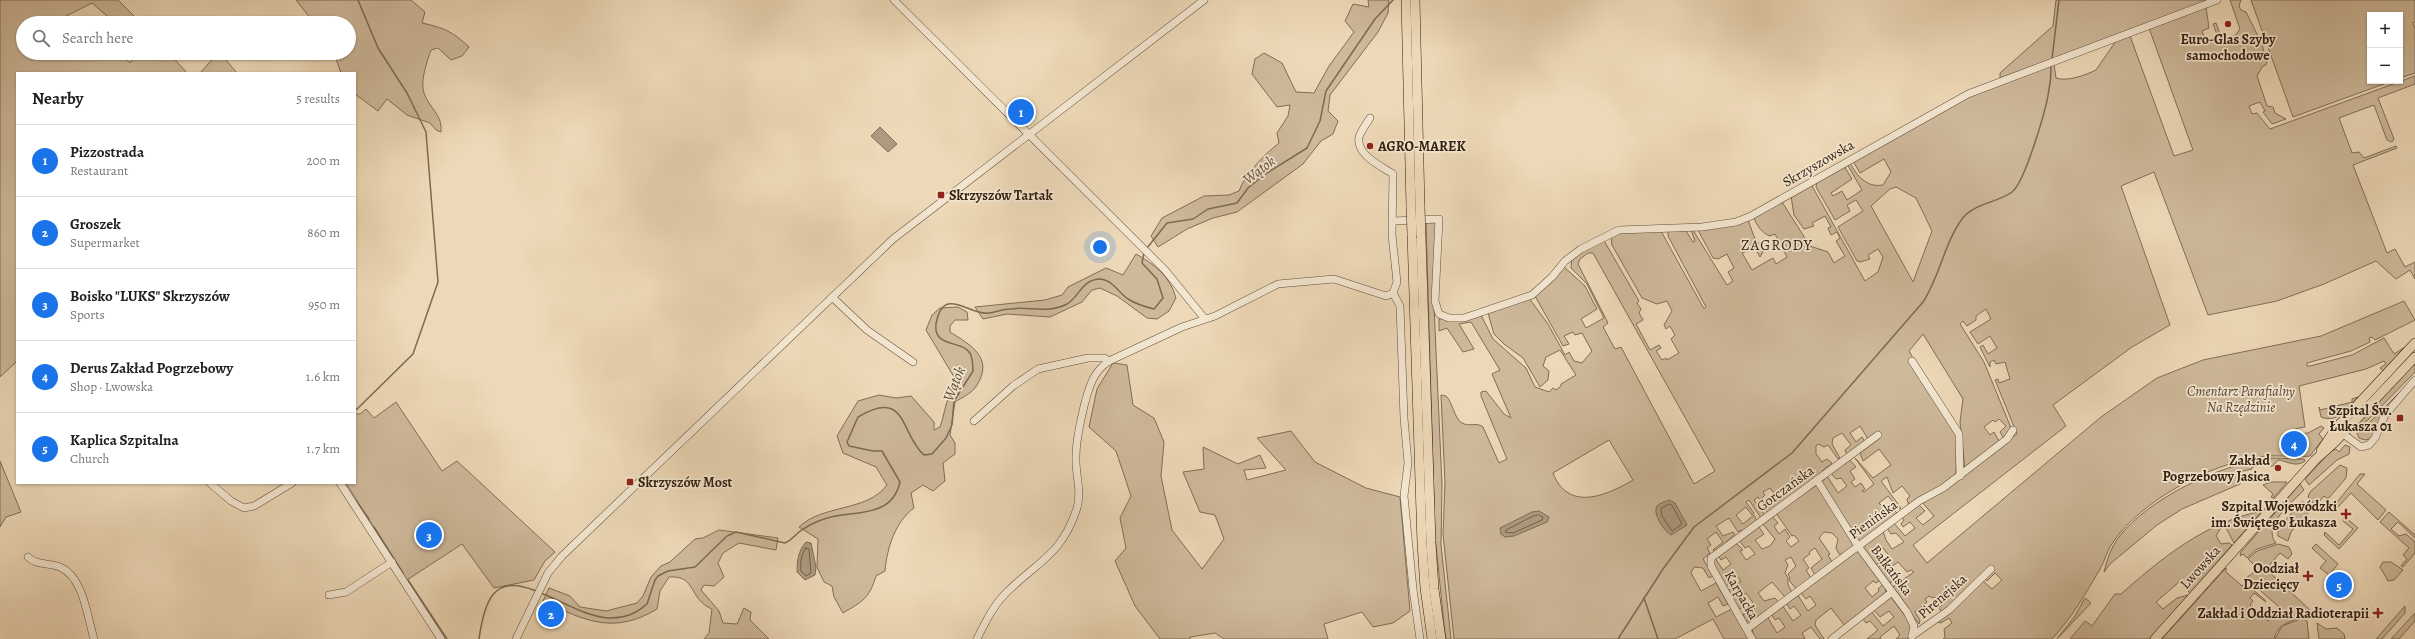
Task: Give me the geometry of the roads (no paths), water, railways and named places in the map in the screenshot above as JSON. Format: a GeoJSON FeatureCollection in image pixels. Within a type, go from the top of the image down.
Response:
{"type":"FeatureCollection","features":[{"type":"Feature","properties":{"kind":"main road"},"geometry":{"type":"LineString","coordinates":[[1409,1],[1416,207],[1421,238],[1431,543],[1434,589],[1441,639]]}},
{"type":"Feature","properties":{"kind":"main road"},"geometry":{"type":"LineString","coordinates":[[1416,207],[1412,234],[1422,543],[1425,588],[1432,639]]}},
{"type":"Feature","properties":{"kind":"main road","name":"Lwowska"},"geometry":{"type":"LineString","coordinates":[[2155,639],[2315,460],[2415,343]]}},
{"type":"Feature","properties":{"kind":"main road","name":"Lwowska"},"geometry":{"type":"LineString","coordinates":[[2340,431],[2415,357]]}},
{"type":"Feature","properties":{"kind":"street"},"geometry":{"type":"LineString","coordinates":[[894,0],[1165,270],[1204,318]]}},
{"type":"Feature","properties":{"kind":"street"},"geometry":{"type":"LineString","coordinates":[[516,639],[542,585],[562,556],[894,239],[1204,0]]}},
{"type":"Feature","properties":{"kind":"street","name":"Skrzyszowska"},"geometry":{"type":"LineString","coordinates":[[1393,221],[1439,219],[1435,301],[1437,310],[1439,314],[1449,318],[1464,318],[1532,295],[1552,277],[1565,261],[1581,249],[1619,230],[1702,228],[1736,222],[1752,216],[1955,100],[2048,63],[2217,0]]}},
{"type":"Feature","properties":{"kind":"street"},"geometry":{"type":"LineString","coordinates":[[977,639],[989,615],[1006,593],[1053,553],[1064,539],[1077,507],[1079,489],[1076,456],[1086,404],[1093,380],[1100,368],[1109,361],[1204,318],[1215,316],[1268,288],[1288,282],[1334,279],[1386,296],[1393,293],[1397,282],[1392,235],[1393,174],[1364,154],[1360,147],[1359,136],[1370,118]]}},
{"type":"Feature","properties":{"kind":"street"},"geometry":{"type":"LineString","coordinates":[[1393,293],[1400,306],[1404,418],[1408,463],[1404,496],[1413,589],[1420,639]]}},
{"type":"Feature","properties":{"kind":"street"},"geometry":{"type":"LineString","coordinates":[[832,297],[867,330],[913,362]]}},
{"type":"Feature","properties":{"kind":"street"},"geometry":{"type":"LineString","coordinates":[[974,421],[1013,386],[1038,369],[1088,358],[1104,358],[1109,361]]}},
{"type":"Feature","properties":{"kind":"street"},"geometry":{"type":"LineString","coordinates":[[1912,361],[1959,434],[1960,476]]}},
{"type":"Feature","properties":{"kind":"street"},"geometry":{"type":"LineString","coordinates":[[2340,431],[2361,447],[2369,445],[2379,432],[2388,411],[2415,380]]}},
{"type":"Feature","properties":{"kind":"street","name":"Pienińska"},"geometry":{"type":"LineString","coordinates":[[1747,629],[1919,501],[1937,492],[1960,476],[2006,439],[2013,430]]}},
{"type":"Feature","properties":{"kind":"street","name":"Gorczańska"},"geometry":{"type":"LineString","coordinates":[[1710,563],[1714,556],[1878,435]]}},
{"type":"Feature","properties":{"kind":"street","name":"Bałkańska"},"geometry":{"type":"LineString","coordinates":[[1817,480],[1858,546],[1911,620],[1914,626],[1910,637]]}},
{"type":"Feature","properties":{"kind":"street"},"geometry":{"type":"LineString","coordinates":[[211,484],[231,501],[244,508],[254,506],[290,484]]}},
{"type":"Feature","properties":{"kind":"street"},"geometry":{"type":"LineString","coordinates":[[341,484],[441,639]]}},
{"type":"Feature","properties":{"kind":"street"},"geometry":{"type":"LineString","coordinates":[[28,557],[36,564],[59,567],[77,582],[94,639]]}},
{"type":"Feature","properties":{"kind":"street"},"geometry":{"type":"LineString","coordinates":[[329,594],[346,592],[392,562]]}},
{"type":"Feature","properties":{"kind":"street","name":"Karpacka"},"geometry":{"type":"LineString","coordinates":[[1710,563],[1752,639]]}},
{"type":"Feature","properties":{"kind":"street","name":"Pirenejska"},"geometry":{"type":"LineString","coordinates":[[1910,637],[1935,622],[1991,569]]}},
{"type":"Feature","properties":{"kind":"street"},"geometry":{"type":"LineString","coordinates":[[1832,639],[1892,592]]}},
{"type":"Feature","properties":{"kind":"water"},"geometry":{"type":"Polygon","coordinates":[[[880,127],[897,144],[888,152],[871,136],[880,127]]]}},
{"type":"Feature","properties":{"kind":"water"},"geometry":{"type":"Polygon","coordinates":[[[1669,500],[1675,503],[1687,525],[1671,535],[1660,522],[1656,513],[1658,505],[1669,500]]]}},
{"type":"Feature","properties":{"kind":"water"},"geometry":{"type":"Polygon","coordinates":[[[1539,511],[1549,517],[1547,522],[1514,536],[1505,537],[1501,534],[1500,528],[1532,512],[1539,511]]]}},
{"type":"Feature","properties":{"kind":"water"},"geometry":{"type":"Polygon","coordinates":[[[806,542],[811,543],[816,567],[815,575],[805,580],[797,572],[797,568],[800,553],[806,542]]]}},
{"type":"Feature","properties":{"kind":"waterway"},"geometry":{"type":"LineString","coordinates":[[356,410],[413,354],[438,282],[426,132],[407,93],[378,48],[358,0]]}},
{"type":"Feature","properties":{"kind":"waterway","name":"Wątok"},"geometry":{"type":"LineString","coordinates":[[1147,248],[1167,223],[1193,219],[1208,209],[1237,203],[1248,188],[1264,175],[1307,148],[1320,121],[1326,91],[1375,19],[1393,0]]}},
{"type":"Feature","properties":{"kind":"waterway"},"geometry":{"type":"LineString","coordinates":[[2052,59],[2059,0]]}},
{"type":"Feature","properties":{"kind":"waterway"},"geometry":{"type":"LineString","coordinates":[[1618,639],[1663,569],[1694,527],[1792,453],[1923,302],[1934,282],[1951,239],[1962,219],[1979,206],[2000,199],[2012,192],[2023,174],[2035,144],[2050,86],[2051,65]]}},
{"type":"Feature","properties":{"kind":"waterway","name":"Wątok"},"geometry":{"type":"LineString","coordinates":[[541,593],[581,611],[594,615],[607,618],[621,617],[634,613],[647,604],[655,580],[658,576],[668,571],[695,567],[727,536],[736,532],[785,543],[811,524],[821,520],[834,516],[868,511],[879,508],[888,503],[895,494],[900,482],[882,451],[873,451],[849,446],[847,442],[858,417],[874,409],[886,407],[895,411],[901,417],[916,446],[924,455],[932,454],[946,438],[952,425],[954,401],[973,371],[973,362],[970,353],[966,349],[943,340],[936,332],[939,312],[944,306],[951,304],[958,305],[981,313],[1017,308],[1053,309],[1067,304],[1089,282],[1099,279],[1108,281],[1131,301],[1154,309],[1163,298],[1157,279],[1142,263],[1144,253]]}},
{"type":"Feature","properties":{"kind":"waterway"},"geometry":{"type":"LineString","coordinates":[[356,501],[369,519]]}},
{"type":"Feature","properties":{"kind":"waterway"},"geometry":{"type":"LineString","coordinates":[[374,527],[403,573]]}},
{"type":"Feature","properties":{"kind":"waterway"},"geometry":{"type":"LineString","coordinates":[[408,580],[447,639]]}},
{"type":"Feature","properties":{"kind":"waterway","name":"Wątok"},"geometry":{"type":"LineString","coordinates":[[479,639],[481,626],[488,603],[493,595],[500,589],[509,586],[521,586],[536,591]]}},
{"type":"Feature","properties":{"kind":"waterway"},"geometry":{"type":"LineString","coordinates":[[1644,598],[1658,639]]}},
{"type":"Feature","properties":{"kind":"place","name":"Euro-Glas Szyby samochodowe"},"geometry":{"type":"Point","coordinates":[2228,24]}},
{"type":"Feature","properties":{"kind":"place","name":"Pizzostrada"},"geometry":{"type":"Point","coordinates":[1021,112]}},
{"type":"Feature","properties":{"kind":"place","name":"AGRO-MAREK"},"geometry":{"type":"Point","coordinates":[1370,146]}},
{"type":"Feature","properties":{"kind":"place","name":"Skrzyszów Tartak"},"geometry":{"type":"Point","coordinates":[941,195]}},
{"type":"Feature","properties":{"kind":"place","name":"Szpital Św. Łukasza 01"},"geometry":{"type":"Point","coordinates":[2400,418]}},
{"type":"Feature","properties":{"kind":"place","name":"Derus Zakład Pogrzebowy"},"geometry":{"type":"Point","coordinates":[2294,444]}},
{"type":"Feature","properties":{"kind":"place","name":"Zakład Pogrzebowy Jasica"},"geometry":{"type":"Point","coordinates":[2278,468]}},
{"type":"Feature","properties":{"kind":"place","name":"Skrzyszów Most"},"geometry":{"type":"Point","coordinates":[630,482]}},
{"type":"Feature","properties":{"kind":"place","name":"Szpital Wojewódzki im. Świętego Łukasza"},"geometry":{"type":"Point","coordinates":[2346,514]}},
{"type":"Feature","properties":{"kind":"place","name":"Boisko \"LUKS\" Skrzyszów"},"geometry":{"type":"Point","coordinates":[429,535]}},
{"type":"Feature","properties":{"kind":"place","name":"Oodział Dziecięcy"},"geometry":{"type":"Point","coordinates":[2308,576]}},
{"type":"Feature","properties":{"kind":"place","name":"Kaplica Szpitalna"},"geometry":{"type":"Point","coordinates":[2339,585]}},
{"type":"Feature","properties":{"kind":"place","name":"Zakład i Oddział Radioterapii"},"geometry":{"type":"Point","coordinates":[2378,613]}},
{"type":"Feature","properties":{"kind":"place","name":"Groszek"},"geometry":{"type":"Point","coordinates":[551,614]}},
{"type":"Feature","properties":{"kind":"district","name":"ZAGRODY"},"geometry":{"type":"Point","coordinates":[1777,245]}},
{"type":"Feature","properties":{"kind":"park label","name":"Cmentarz Parafialny Na Rzędzinie"},"geometry":{"type":"Point","coordinates":[2241,400]}}]}
